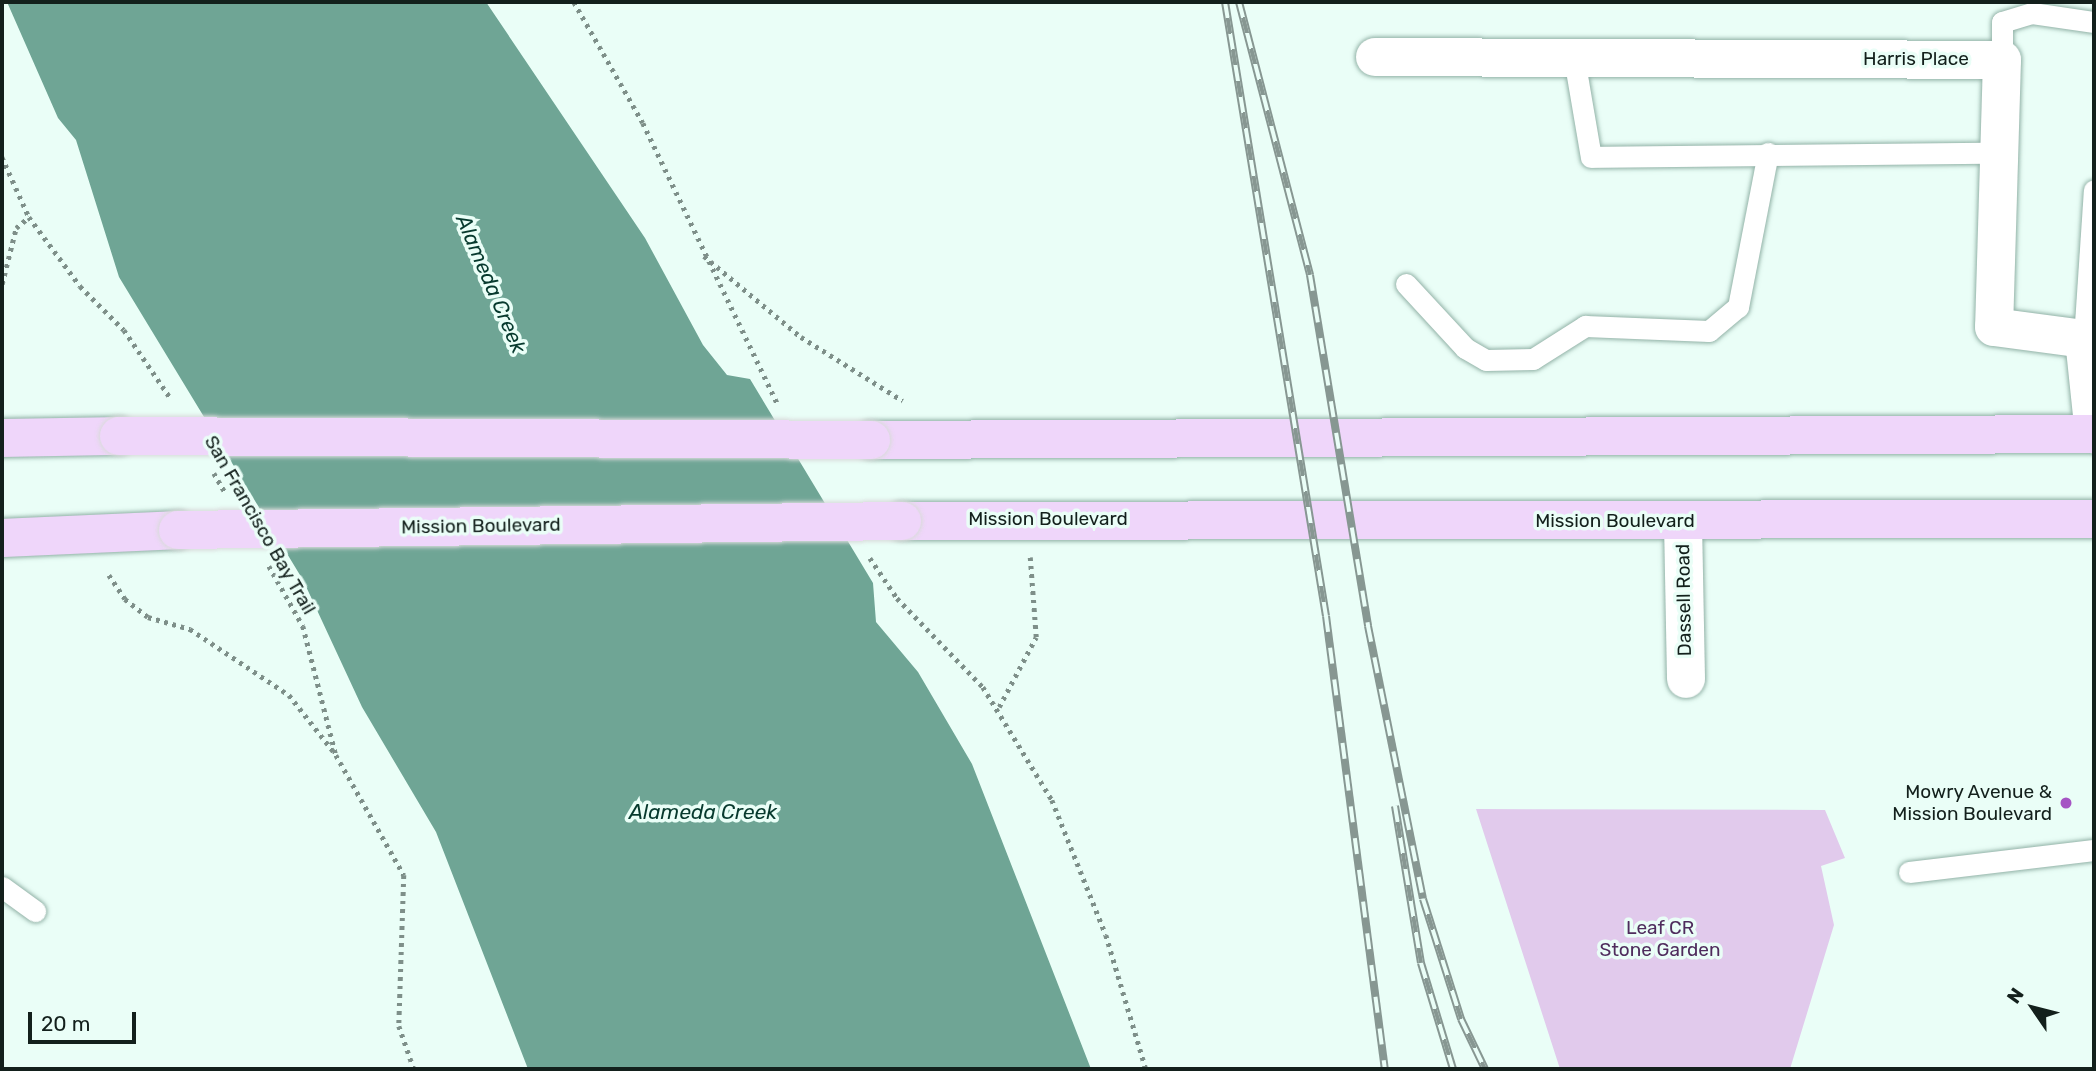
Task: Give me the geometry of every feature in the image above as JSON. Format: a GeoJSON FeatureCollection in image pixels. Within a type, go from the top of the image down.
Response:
{"type":"FeatureCollection","features":[{"type":"Feature","properties":{"kind":"main road"},"geometry":{"type":"LineString","coordinates":[[2,438],[119,436],[872,440],[2094,435]]}},
{"type":"Feature","properties":{"kind":"main road","name":"Mission Boulevard"},"geometry":{"type":"LineString","coordinates":[[2,538],[178,530],[1028,518],[1683,522],[2094,519]]}},
{"type":"Feature","properties":{"kind":"street","name":"Harris Place"},"geometry":{"type":"LineString","coordinates":[[1375,57],[2002,60]]}},
{"type":"Feature","properties":{"kind":"street"},"geometry":{"type":"LineString","coordinates":[[2002,60],[1994,327],[2084,340],[2094,435]]}},
{"type":"Feature","properties":{"kind":"street","name":"Dassell Road"},"geometry":{"type":"LineString","coordinates":[[1683,522],[1686,679]]}},
{"type":"Feature","properties":{"kind":"lane"},"geometry":{"type":"LineString","coordinates":[[2002,60],[2002,22],[2032,13],[2094,22]]}},
{"type":"Feature","properties":{"kind":"lane"},"geometry":{"type":"LineString","coordinates":[[1574,58],[1591,157],[1768,153],[1999,153]]}},
{"type":"Feature","properties":{"kind":"lane"},"geometry":{"type":"LineString","coordinates":[[1406,284],[1465,348],[1486,360],[1533,359],[1585,326],[1709,331],[1738,307],[1768,153]]}},
{"type":"Feature","properties":{"kind":"lane"},"geometry":{"type":"LineString","coordinates":[[2084,340],[2094,190]]}},
{"type":"Feature","properties":{"kind":"lane"},"geometry":{"type":"LineString","coordinates":[[1909,872],[2094,850]]}},
{"type":"Feature","properties":{"kind":"lane"},"geometry":{"type":"LineString","coordinates":[[2,887],[35,911]]}},
{"type":"Feature","properties":{"kind":"path"},"geometry":{"type":"LineString","coordinates":[[2,157],[29,216],[124,330],[178,411]]}},
{"type":"Feature","properties":{"kind":"path"},"geometry":{"type":"LineString","coordinates":[[2,284],[16,228],[29,216]]}},
{"type":"Feature","properties":{"kind":"path"},"geometry":{"type":"LineString","coordinates":[[700,254],[801,337],[907,404]]}},
{"type":"Feature","properties":{"kind":"path","name":"San Francisco Bay Trail"},"geometry":{"type":"LineString","coordinates":[[212,470],[233,505]]}},
{"type":"Feature","properties":{"kind":"path"},"geometry":{"type":"LineString","coordinates":[[999,708],[1036,637],[1028,518]]}},
{"type":"Feature","properties":{"kind":"path","name":"San Francisco Bay Trail"},"geometry":{"type":"LineString","coordinates":[[267,563],[303,626],[336,755],[404,875],[399,1026],[414,1069]]}},
{"type":"Feature","properties":{"kind":"path"},"geometry":{"type":"LineString","coordinates":[[109,575],[125,599],[148,617],[190,629],[289,695],[336,755]]}},
{"type":"Feature","properties":{"kind":"green space","name":"Leaf CR Stone Garden"},"geometry":{"type":"Polygon","coordinates":[[[1476,809],[1825,810],[1845,858],[1821,866],[1834,925],[1790,1069],[1560,1069],[1476,809]]]}},
{"type":"Feature","properties":{"kind":"water","name":"Alameda Creek"},"geometry":{"type":"Polygon","coordinates":[[[7,2],[486,2],[645,238],[703,345],[727,375],[750,379],[873,583],[876,622],[918,672],[972,764],[1091,1069],[528,1069],[436,832],[362,707],[303,580],[119,277],[76,140],[58,118],[7,2]]]}},
{"type":"Feature","properties":{"kind":"railway"},"geometry":{"type":"LineString","coordinates":[[1225,2],[1326,616],[1385,1069]]}},
{"type":"Feature","properties":{"kind":"railway"},"geometry":{"type":"LineString","coordinates":[[1239,2],[1310,275],[1368,626],[1423,899],[1461,1019],[1485,1069]]}},
{"type":"Feature","properties":{"kind":"railway"},"geometry":{"type":"LineString","coordinates":[[1395,806],[1421,963],[1453,1069]]}},
{"type":"Feature","properties":{"kind":"place","name":"Mowry Avenue & Mission Boulevard"},"geometry":{"type":"Point","coordinates":[2066,803]}}]}
